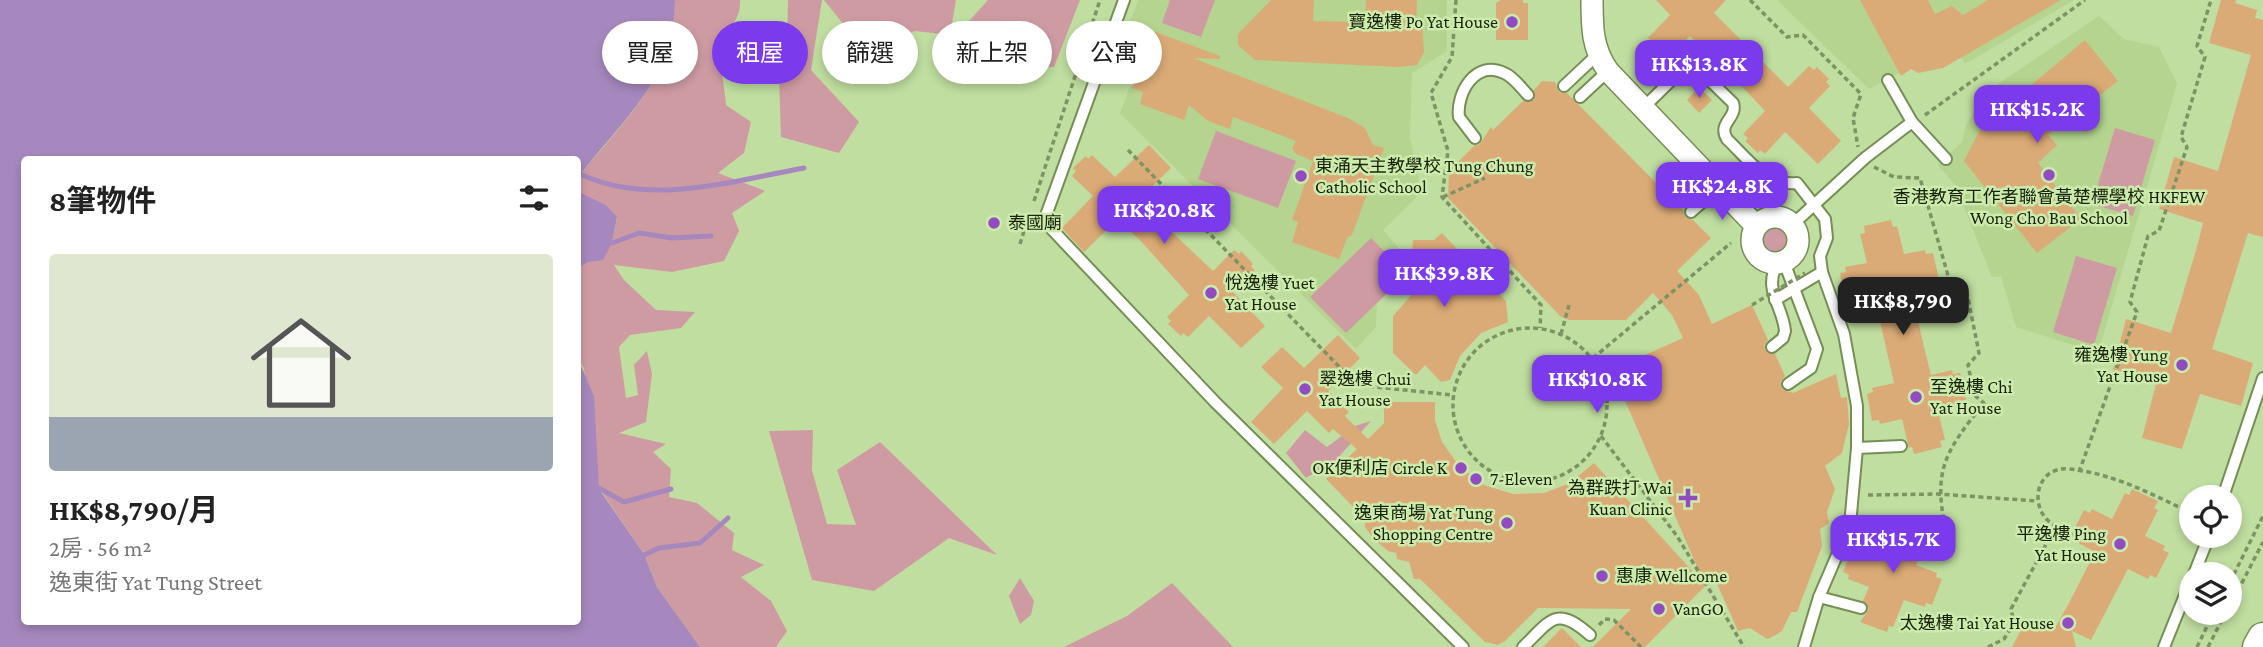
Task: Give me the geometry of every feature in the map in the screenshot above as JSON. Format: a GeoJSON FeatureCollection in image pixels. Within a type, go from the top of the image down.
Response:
{"type":"FeatureCollection","features":[{"type":"Feature","properties":{"kind":"main road"},"geometry":{"type":"LineString","coordinates":[[2258,647],[2263,638]]}},
{"type":"Feature","properties":{"kind":"street"},"geometry":{"type":"LineString","coordinates":[[1592,0],[1592,32],[1602,63],[1756,226]]}},
{"type":"Feature","properties":{"kind":"street"},"geometry":{"type":"LineString","coordinates":[[1774,217],[1792,225],[1797,245],[1780,263],[1762,260],[1753,248],[1752,233],[1756,226],[1774,217]]}},
{"type":"Feature","properties":{"kind":"lane"},"geometry":{"type":"LineString","coordinates":[[1124,0],[1044,221],[1215,402],[1463,647]]}},
{"type":"Feature","properties":{"kind":"lane"},"geometry":{"type":"LineString","coordinates":[[1564,86],[1602,63]]}},
{"type":"Feature","properties":{"kind":"lane"},"geometry":{"type":"LineString","coordinates":[[1580,97],[1602,63]]}},
{"type":"Feature","properties":{"kind":"lane"},"geometry":{"type":"LineString","coordinates":[[1643,108],[1685,67],[1694,67],[1733,103],[1733,113],[1724,125],[1723,132],[1727,139],[1772,180],[1782,184],[1797,183],[1825,219],[1827,238],[1820,256],[1822,272],[1844,334],[1857,406],[1857,448],[1850,525],[1819,597],[1804,647]]}},
{"type":"Feature","properties":{"kind":"lane"},"geometry":{"type":"LineString","coordinates":[[1475,138],[1459,117],[1460,92],[1468,82],[1488,71],[1501,71],[1528,95]]}},
{"type":"Feature","properties":{"kind":"lane"},"geometry":{"type":"LineString","coordinates":[[1888,80],[1912,122],[1946,159]]}},
{"type":"Feature","properties":{"kind":"lane"},"geometry":{"type":"LineString","coordinates":[[1792,225],[1812,203],[1912,122]]}},
{"type":"Feature","properties":{"kind":"lane"},"geometry":{"type":"LineString","coordinates":[[1691,212],[1718,188]]}},
{"type":"Feature","properties":{"kind":"lane"},"geometry":{"type":"LineString","coordinates":[[1780,263],[1795,291],[1817,349],[1811,368],[1788,384]]}},
{"type":"Feature","properties":{"kind":"lane"},"geometry":{"type":"LineString","coordinates":[[1772,347],[1783,338],[1785,331],[1770,284],[1780,263]]}},
{"type":"Feature","properties":{"kind":"lane"},"geometry":{"type":"LineString","coordinates":[[1775,300],[1795,291],[1822,272]]}},
{"type":"Feature","properties":{"kind":"lane"},"geometry":{"type":"LineString","coordinates":[[2227,485],[2263,378]]}},
{"type":"Feature","properties":{"kind":"lane"},"geometry":{"type":"LineString","coordinates":[[1857,448],[1901,446]]}},
{"type":"Feature","properties":{"kind":"lane"},"geometry":{"type":"LineString","coordinates":[[1850,525],[1881,538]]}},
{"type":"Feature","properties":{"kind":"lane"},"geometry":{"type":"LineString","coordinates":[[1819,597],[1861,607]]}},
{"type":"Feature","properties":{"kind":"lane"},"geometry":{"type":"LineString","coordinates":[[2167,646],[2179,613]]}},
{"type":"Feature","properties":{"kind":"lane"},"geometry":{"type":"LineString","coordinates":[[1523,647],[1547,624],[1559,617],[1573,619],[1590,635]]}},
{"type":"Feature","properties":{"kind":"path"},"geometry":{"type":"LineString","coordinates":[[1020,244],[1100,0]]}},
{"type":"Feature","properties":{"kind":"path"},"geometry":{"type":"LineString","coordinates":[[1456,0],[1452,57],[1431,93],[1448,151],[1442,197],[1541,305],[1541,328]]}},
{"type":"Feature","properties":{"kind":"path"},"geometry":{"type":"LineString","coordinates":[[1750,0],[1787,37],[1803,35],[1861,94]]}},
{"type":"Feature","properties":{"kind":"path"},"geometry":{"type":"LineString","coordinates":[[1905,110],[1912,107],[1922,116],[2085,0]]}},
{"type":"Feature","properties":{"kind":"path"},"geometry":{"type":"LineString","coordinates":[[2079,472],[2137,313],[2130,302],[2148,236],[2160,231],[2187,148],[2181,137],[2205,57],[2197,46],[2211,0]]}},
{"type":"Feature","properties":{"kind":"path"},"geometry":{"type":"LineString","coordinates":[[1860,151],[1869,143]]}},
{"type":"Feature","properties":{"kind":"path"},"geometry":{"type":"LineString","coordinates":[[1128,150],[1357,384],[1452,395]]}},
{"type":"Feature","properties":{"kind":"path"},"geometry":{"type":"LineString","coordinates":[[1442,197],[1485,178]]}},
{"type":"Feature","properties":{"kind":"path"},"geometry":{"type":"LineString","coordinates":[[1920,178],[1950,279],[1965,283],[1979,353],[1968,365],[1974,395],[1984,403],[1951,450],[1940,472],[1938,494],[1947,535],[1927,537]]}},
{"type":"Feature","properties":{"kind":"path"},"geometry":{"type":"LineString","coordinates":[[1593,358],[1731,243]]}},
{"type":"Feature","properties":{"kind":"path"},"geometry":{"type":"LineString","coordinates":[[1752,305],[1805,273]]}},
{"type":"Feature","properties":{"kind":"path"},"geometry":{"type":"LineString","coordinates":[[1560,334],[1569,306]]}},
{"type":"Feature","properties":{"kind":"path"},"geometry":{"type":"LineString","coordinates":[[1521,327],[1541,328],[1573,340],[1593,358],[1605,382],[1608,409],[1601,436],[1587,458],[1567,473],[1544,482],[1520,482],[1496,475],[1476,462],[1461,442],[1453,419],[1452,395],[1460,371],[1474,351],[1495,335],[1521,327]]}},
{"type":"Feature","properties":{"kind":"path"},"geometry":{"type":"LineString","coordinates":[[1601,436],[1677,536],[1744,647]]}},
{"type":"Feature","properties":{"kind":"path"},"geometry":{"type":"LineString","coordinates":[[1989,647],[2004,639],[2014,623],[2011,609],[2056,526],[2043,517],[2037,501],[2041,483],[2050,474],[2062,469],[2133,484],[2179,507]]}},
{"type":"Feature","properties":{"kind":"path"},"geometry":{"type":"LineString","coordinates":[[1853,495],[1938,494],[2037,501]]}},
{"type":"Feature","properties":{"kind":"path"},"geometry":{"type":"LineString","coordinates":[[2240,562],[2263,516]]}},
{"type":"Feature","properties":{"kind":"path"},"geometry":{"type":"LineString","coordinates":[[2242,583],[2263,542]]}},
{"type":"Feature","properties":{"kind":"path"},"geometry":{"type":"LineString","coordinates":[[1590,635],[1605,619],[1610,618],[1641,647]]}},
{"type":"Feature","properties":{"kind":"path"},"geometry":{"type":"LineString","coordinates":[[2197,647],[2208,625]]}},
{"type":"Feature","properties":{"kind":"path"},"geometry":{"type":"LineString","coordinates":[[2208,647],[2219,625]]}},
{"type":"Feature","properties":{"kind":"shaded area"},"geometry":{"type":"Polygon","coordinates":[[[0,0],[675,0],[673,21],[602,21],[602,84],[651,84],[628,117],[581,174],[581,156],[21,156],[21,625],[581,625],[581,366],[594,396],[599,489],[644,554],[657,587],[700,647],[0,647],[0,0]]]}},
{"type":"Feature","properties":{"kind":"shaded area"},"geometry":{"type":"Polygon","coordinates":[[[675,0],[740,0],[735,21],[712,21],[712,84],[723,84],[726,105],[751,122],[744,153],[718,173],[765,191],[732,213],[739,231],[724,261],[672,272],[614,265],[624,280],[656,310],[695,312],[681,328],[630,335],[619,347],[626,398],[638,395],[634,365],[647,351],[652,374],[646,422],[619,433],[666,444],[653,452],[671,469],[669,497],[697,503],[734,533],[732,550],[764,565],[741,577],[771,601],[787,631],[776,647],[700,647],[657,587],[644,554],[599,488],[584,368],[581,364],[581,266],[612,243],[617,218],[606,205],[581,195],[581,174],[643,98],[651,84],[698,84],[698,21],[672,21],[675,0]]]}},
{"type":"Feature","properties":{"kind":"shaded area"},"geometry":{"type":"Polygon","coordinates":[[[788,0],[822,0],[811,70],[859,122],[839,153],[781,137],[779,84],[808,84],[808,21],[787,21],[788,0]]]}},
{"type":"Feature","properties":{"kind":"shaded area"},"geometry":{"type":"Polygon","coordinates":[[[824,0],[956,0],[952,21],[932,21],[932,33],[918,31],[918,21],[841,21],[824,0]]]}},
{"type":"Feature","properties":{"kind":"shaded area"},"geometry":{"type":"Polygon","coordinates":[[[988,0],[1080,0],[1072,21],[1066,21],[1066,36],[1054,67],[1052,21],[969,21],[988,0]]]}},
{"type":"Feature","properties":{"kind":"shaded area","name":"東涌天主教學校 Tung Chung Catholic School"},"geometry":{"type":"Polygon","coordinates":[[[1138,0],[1447,0],[1447,51],[1412,73],[1410,138],[1420,185],[1416,198],[1383,230],[1412,263],[1377,299],[1376,327],[1356,349],[1120,113],[1131,84],[1162,84],[1162,21],[1130,21],[1138,0]]]}},
{"type":"Feature","properties":{"kind":"shaded area"},"geometry":{"type":"Polygon","coordinates":[[[1170,0],[1215,0],[1201,37],[1162,23],[1170,0]]]}},
{"type":"Feature","properties":{"kind":"shaded area"},"geometry":{"type":"Polygon","coordinates":[[[1777,0],[2074,0],[1965,64],[1960,56],[1906,69],[1869,89],[1777,0]]]}},
{"type":"Feature","properties":{"kind":"shaded area","name":"香港教育工作者聯會黃楚標學校 HKFEW Wong Cho Bau School"},"geometry":{"type":"Polygon","coordinates":[[[2099,16],[2124,39],[2159,47],[2177,84],[2098,353],[2016,327],[2001,276],[1992,277],[1955,185],[1938,165],[1962,142],[1966,125],[1975,111],[1994,98],[1989,90],[2099,16]]]}},
{"type":"Feature","properties":{"kind":"shaded area"},"geometry":{"type":"Polygon","coordinates":[[[2115,128],[2155,140],[2133,216],[2092,204],[2115,128]]]}},
{"type":"Feature","properties":{"kind":"shaded area"},"geometry":{"type":"Polygon","coordinates":[[[1216,131],[1296,161],[1278,208],[1198,179],[1216,131]]]}},
{"type":"Feature","properties":{"kind":"shaded area"},"geometry":{"type":"Polygon","coordinates":[[[581,193],[606,205],[617,217],[612,243],[603,260],[588,262],[581,266],[581,193]]]}},
{"type":"Feature","properties":{"kind":"shaded area"},"geometry":{"type":"Polygon","coordinates":[[[1775,221],[1788,227],[1794,240],[1788,253],[1775,259],[1762,253],[1756,240],[1762,227],[1775,221]]]}},
{"type":"Feature","properties":{"kind":"shaded area"},"geometry":{"type":"Polygon","coordinates":[[[1371,238],[1407,274],[1346,333],[1310,297],[1371,238]]]}},
{"type":"Feature","properties":{"kind":"shaded area"},"geometry":{"type":"Polygon","coordinates":[[[2076,256],[2117,268],[2094,345],[2053,332],[2076,256]]]}},
{"type":"Feature","properties":{"kind":"shaded area"},"geometry":{"type":"Polygon","coordinates":[[[1371,421],[1336,460],[1306,478],[1286,453],[1305,430],[1327,447],[1355,426],[1371,421]]]}},
{"type":"Feature","properties":{"kind":"shaded area"},"geometry":{"type":"Polygon","coordinates":[[[813,430],[812,470],[827,524],[856,525],[837,470],[880,442],[997,555],[949,538],[874,591],[812,580],[769,431],[813,430]]]}},
{"type":"Feature","properties":{"kind":"shaded area"},"geometry":{"type":"Polygon","coordinates":[[[1020,578],[1034,601],[1031,615],[1020,624],[1009,596],[1020,578]]]}},
{"type":"Feature","properties":{"kind":"shaded area"},"geometry":{"type":"Polygon","coordinates":[[[1172,583],[1233,647],[1064,647],[1127,616],[1172,583]]]}},
{"type":"Feature","properties":{"kind":"building"},"geometry":{"type":"Polygon","coordinates":[[[1271,0],[1314,0],[1313,21],[1365,22],[1366,0],[1417,0],[1416,22],[1422,22],[1424,52],[1417,65],[1398,67],[1255,60],[1238,45],[1238,34],[1271,0]]]}},
{"type":"Feature","properties":{"kind":"building","name":"寶逸樓 Po Yat House"},"geometry":{"type":"Polygon","coordinates":[[[1501,0],[1523,0],[1523,3],[1528,3],[1528,40],[1496,40],[1496,3],[1501,0]]]}},
{"type":"Feature","properties":{"kind":"building"},"geometry":{"type":"Polygon","coordinates":[[[1656,0],[1726,0],[1714,13],[1788,87],[1809,66],[1814,70],[1817,67],[1829,79],[1826,82],[1830,86],[1809,108],[1841,141],[1818,164],[1785,132],[1765,154],[1760,150],[1758,153],[1745,141],[1748,138],[1743,134],[1765,111],[1749,94],[1690,36],[1669,58],[1665,54],[1662,57],[1650,45],[1653,42],[1648,38],[1670,15],[1656,0]]]}},
{"type":"Feature","properties":{"kind":"building"},"geometry":{"type":"Polygon","coordinates":[[[1860,0],[1928,0],[1935,14],[1952,6],[1963,15],[1988,0],[2061,0],[1943,68],[1918,73],[1911,69],[1901,76],[1860,0]]]}},
{"type":"Feature","properties":{"kind":"building"},"geometry":{"type":"Polygon","coordinates":[[[2221,0],[2236,0],[2235,3],[2257,10],[2255,18],[2263,20],[2263,237],[2248,233],[2212,349],[2253,363],[2241,406],[2200,394],[2182,449],[2142,438],[2156,384],[2113,370],[2126,319],[2171,333],[2197,247],[2203,223],[2159,209],[2174,157],[2218,171],[2251,55],[2209,43],[2221,0]]]}},
{"type":"Feature","properties":{"kind":"building"},"geometry":{"type":"Polygon","coordinates":[[[1162,34],[1220,56],[1220,59],[1193,58],[1348,118],[1365,128],[1373,145],[1384,148],[1352,235],[1347,238],[1339,259],[1292,242],[1298,222],[1292,220],[1313,161],[1296,154],[1292,148],[1296,141],[1233,117],[1230,129],[1208,121],[1189,105],[1184,120],[1140,104],[1143,92],[1132,88],[1134,84],[1162,84],[1162,34]]]}},
{"type":"Feature","properties":{"kind":"building"},"geometry":{"type":"Polygon","coordinates":[[[2085,40],[2118,81],[2048,135],[2057,145],[2038,163],[2081,219],[2037,253],[1964,161],[1982,126],[2085,40]]]}},
{"type":"Feature","properties":{"kind":"building"},"geometry":{"type":"Polygon","coordinates":[[[1542,81],[1555,82],[1559,92],[1567,93],[1683,210],[1686,218],[1693,220],[1711,238],[1677,271],[1699,295],[1712,324],[1752,305],[1768,340],[1764,345],[1766,351],[1775,354],[1785,376],[1781,381],[1782,389],[1793,393],[1836,374],[1841,398],[1847,397],[1849,424],[1842,453],[1825,466],[1835,489],[1827,512],[1829,523],[1820,529],[1822,546],[1797,612],[1791,612],[1782,631],[1767,639],[1750,628],[1738,631],[1714,577],[1645,647],[1593,647],[1631,609],[1538,608],[1505,641],[1498,645],[1485,642],[1420,579],[1414,579],[1409,562],[1397,559],[1396,553],[1388,551],[1374,539],[1365,527],[1365,519],[1326,479],[1357,449],[1333,429],[1329,433],[1307,411],[1274,444],[1251,422],[1283,388],[1261,367],[1282,347],[1304,368],[1338,335],[1360,358],[1328,391],[1349,412],[1345,416],[1368,439],[1384,423],[1384,402],[1435,402],[1435,420],[1442,442],[1459,466],[1484,485],[1513,494],[1544,493],[1570,483],[1594,463],[1705,585],[1623,396],[1636,359],[1683,338],[1672,315],[1653,293],[1626,320],[1569,320],[1561,317],[1448,198],[1449,171],[1474,146],[1480,144],[1491,127],[1493,130],[1523,101],[1534,100],[1534,90],[1542,81]]]}},
{"type":"Feature","properties":{"kind":"building"},"geometry":{"type":"Polygon","coordinates":[[[1699,87],[1712,100],[1699,113],[1687,100],[1699,87]]]}},
{"type":"Feature","properties":{"kind":"building"},"geometry":{"type":"Polygon","coordinates":[[[1149,145],[1171,168],[1138,200],[1213,271],[1234,250],[1239,254],[1241,251],[1253,264],[1251,266],[1255,271],[1233,292],[1265,326],[1241,348],[1209,316],[1188,337],[1183,333],[1181,336],[1168,324],[1171,321],[1167,317],[1189,295],[1140,240],[1117,220],[1084,252],[1062,228],[1093,196],[1072,176],[1076,171],[1073,168],[1086,156],[1088,159],[1092,155],[1115,177],[1149,145]]]}},
{"type":"Feature","properties":{"kind":"building"},"geometry":{"type":"Polygon","coordinates":[[[1891,220],[1893,227],[1897,226],[1904,254],[1925,250],[1926,254],[1933,253],[1939,279],[1932,281],[1933,286],[1911,290],[1931,375],[1952,370],[1953,374],[1960,373],[1966,400],[1959,401],[1960,406],[1938,411],[1945,440],[1940,441],[1942,447],[1914,454],[1912,447],[1909,448],[1902,419],[1880,424],[1879,420],[1872,421],[1867,394],[1873,392],[1872,388],[1894,383],[1875,299],[1853,303],[1852,299],[1845,300],[1840,273],[1846,272],[1845,267],[1867,263],[1860,234],[1865,233],[1864,226],[1891,220]]]}},
{"type":"Feature","properties":{"kind":"building"},"geometry":{"type":"Polygon","coordinates":[[[1442,233],[1506,301],[1508,322],[1481,333],[1460,356],[1450,380],[1441,382],[1425,365],[1416,375],[1393,353],[1393,316],[1415,291],[1411,266],[1413,240],[1434,240],[1442,233]]]}},
{"type":"Feature","properties":{"kind":"building"},"geometry":{"type":"Polygon","coordinates":[[[2132,489],[2158,501],[2154,508],[2158,510],[2145,536],[2165,546],[2163,550],[2169,553],[2156,578],[2150,575],[2148,579],[2128,569],[2091,640],[2072,631],[2076,647],[2012,647],[2027,619],[2033,623],[2035,618],[2055,628],[2069,603],[2095,552],[2075,541],[2077,538],[2071,535],[2084,510],[2090,513],[2092,509],[2112,519],[2125,493],[2129,495],[2132,489]]]}},
{"type":"Feature","properties":{"kind":"building"},"geometry":{"type":"Polygon","coordinates":[[[1898,519],[1925,530],[1922,536],[1927,537],[1916,565],[1937,573],[1936,577],[1942,579],[1932,605],[1926,603],[1925,607],[1904,600],[1893,627],[1889,626],[1887,632],[1860,622],[1869,609],[1863,601],[1869,587],[1848,579],[1849,575],[1843,572],[1853,547],[1859,549],[1861,544],[1881,552],[1888,540],[1891,524],[1896,526],[1898,519]]]}},
{"type":"Feature","properties":{"kind":"building"},"geometry":{"type":"Polygon","coordinates":[[[1562,628],[1581,647],[1543,647],[1562,628]]]}},
{"type":"Feature","properties":{"kind":"waterway"},"geometry":{"type":"LineString","coordinates":[[581,174],[607,184],[662,190],[720,184],[804,168]]}},
{"type":"Feature","properties":{"kind":"waterway"},"geometry":{"type":"LineString","coordinates":[[612,243],[639,233],[672,238],[711,236]]}},
{"type":"Feature","properties":{"kind":"waterway"},"geometry":{"type":"LineString","coordinates":[[599,488],[624,502],[671,489]]}},
{"type":"Feature","properties":{"kind":"waterway"},"geometry":{"type":"LineString","coordinates":[[644,555],[659,548],[700,543],[728,518]]}},
{"type":"Feature","properties":{"kind":"place","name":"寶逸樓 Po Yat House"},"geometry":{"type":"Point","coordinates":[1512,22]}},
{"type":"Feature","properties":{"kind":"place","name":"香港教育工作者聯會黃楚標學校 HKFEW Wong Cho Bau School"},"geometry":{"type":"Point","coordinates":[2049,175]}},
{"type":"Feature","properties":{"kind":"place","name":"東涌天主教學校 Tung Chung Catholic School"},"geometry":{"type":"Point","coordinates":[1301,176]}},
{"type":"Feature","properties":{"kind":"place","name":"泰國廟"},"geometry":{"type":"Point","coordinates":[994,223]}},
{"type":"Feature","properties":{"kind":"place","name":"悅逸樓 Yuet Yat House"},"geometry":{"type":"Point","coordinates":[1211,293]}},
{"type":"Feature","properties":{"kind":"place","name":"雍逸樓 Yung Yat House"},"geometry":{"type":"Point","coordinates":[2182,365]}},
{"type":"Feature","properties":{"kind":"place","name":"翠逸樓 Chui Yat House"},"geometry":{"type":"Point","coordinates":[1305,389]}},
{"type":"Feature","properties":{"kind":"place","name":"至逸樓 Chi Yat House"},"geometry":{"type":"Point","coordinates":[1916,397]}},
{"type":"Feature","properties":{"kind":"place","name":"OK便利店 Circle K"},"geometry":{"type":"Point","coordinates":[1461,468]}},
{"type":"Feature","properties":{"kind":"place","name":"7-Eleven"},"geometry":{"type":"Point","coordinates":[1476,479]}},
{"type":"Feature","properties":{"kind":"place","name":"為群跌打 Wai Kuan Clinic"},"geometry":{"type":"Point","coordinates":[1688,498]}},
{"type":"Feature","properties":{"kind":"place","name":"逸東商場 Yat Tung Shopping Centre"},"geometry":{"type":"Point","coordinates":[1507,523]}},
{"type":"Feature","properties":{"kind":"place","name":"平逸樓 Ping Yat House"},"geometry":{"type":"Point","coordinates":[2120,544]}},
{"type":"Feature","properties":{"kind":"place","name":"惠康 Wellcome"},"geometry":{"type":"Point","coordinates":[1602,576]}},
{"type":"Feature","properties":{"kind":"place","name":"VanGO"},"geometry":{"type":"Point","coordinates":[1659,609]}},
{"type":"Feature","properties":{"kind":"place","name":"太逸樓 Tai Yat House"},"geometry":{"type":"Point","coordinates":[2068,623]}}]}
